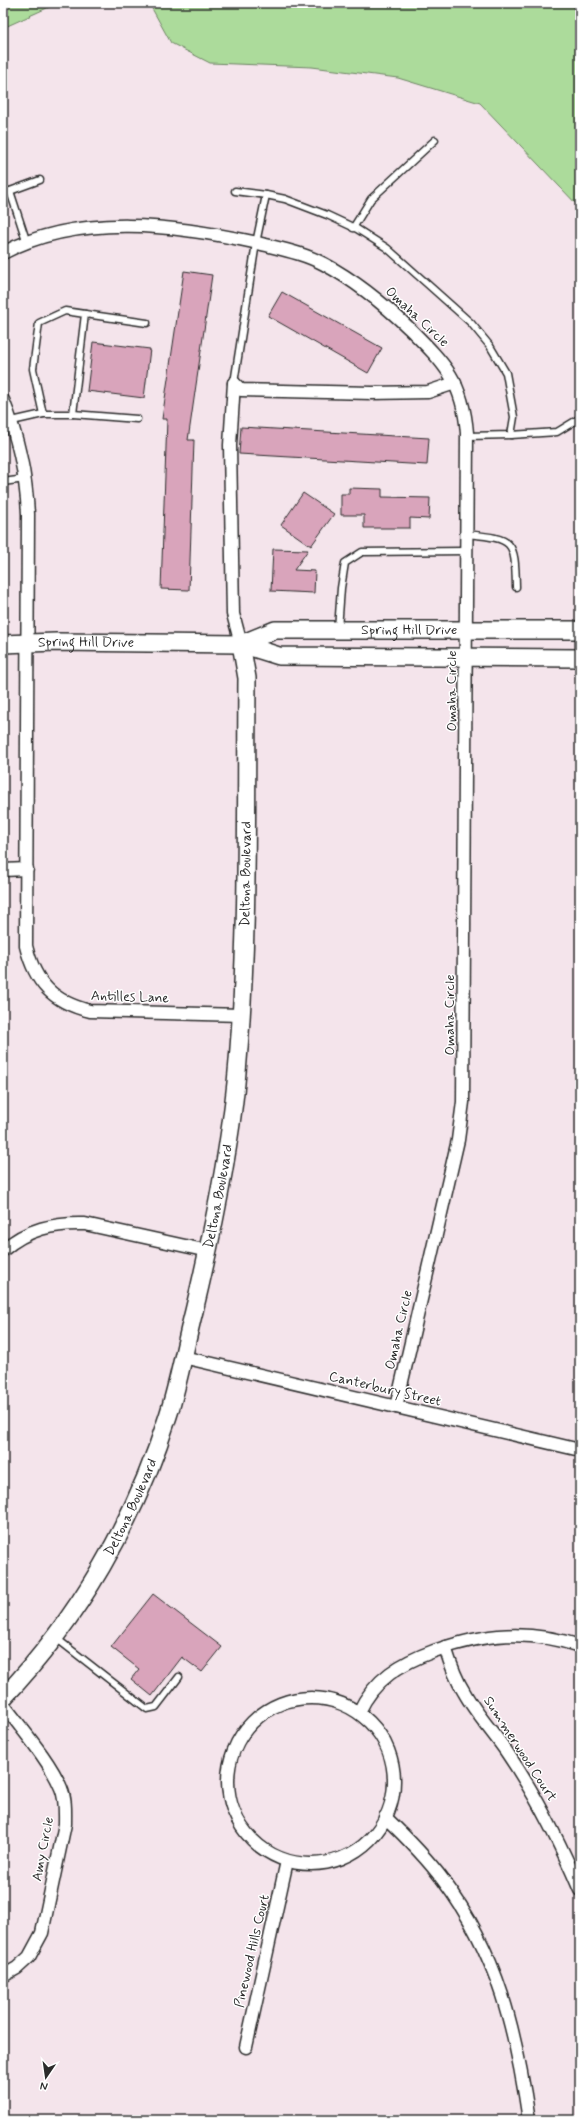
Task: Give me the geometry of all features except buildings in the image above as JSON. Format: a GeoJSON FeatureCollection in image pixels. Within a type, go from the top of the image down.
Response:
{"type":"FeatureCollection","features":[{"type":"Feature","properties":{"kind":"main road","name":"Spring Hill Drive"},"geometry":{"type":"LineString","coordinates":[[241,644],[275,630],[580,630]]}},
{"type":"Feature","properties":{"kind":"main road","name":"Spring Hill Drive"},"geometry":{"type":"LineString","coordinates":[[3,644],[241,644],[279,656],[580,658]]}},
{"type":"Feature","properties":{"kind":"main road","name":"Deltona Boulevard"},"geometry":{"type":"LineString","coordinates":[[3,1698],[55,1637],[77,1606],[104,1563],[131,1511],[152,1463],[168,1414],[208,1251],[227,1152],[236,1084],[246,929],[247,678],[241,644]]}},
{"type":"Feature","properties":{"kind":"street","name":"Omaha Circle"},"geometry":{"type":"LineString","coordinates":[[3,253],[27,243],[77,229],[113,226],[192,230],[281,248],[302,255],[324,264],[359,286],[398,317],[441,360],[455,383],[465,409],[467,436],[467,657],[463,1102],[458,1140],[396,1407]]}},
{"type":"Feature","properties":{"kind":"street"},"geometry":{"type":"LineString","coordinates":[[234,383],[241,390],[372,393],[428,392],[455,383]]}},
{"type":"Feature","properties":{"kind":"street"},"geometry":{"type":"LineString","coordinates":[[234,383],[230,445],[233,614],[241,644]]}},
{"type":"Feature","properties":{"kind":"street","name":"Antilles Lane"},"geometry":{"type":"LineString","coordinates":[[3,400],[12,421],[22,458],[26,479],[28,514],[26,946],[30,962],[37,977],[57,999],[74,1007],[90,1011],[241,1015]]}},
{"type":"Feature","properties":{"kind":"street"},"geometry":{"type":"LineString","coordinates":[[3,870],[27,869]]}},
{"type":"Feature","properties":{"kind":"street"},"geometry":{"type":"LineString","coordinates":[[3,1250],[12,1242],[31,1232],[52,1225],[85,1224],[208,1251]]}},
{"type":"Feature","properties":{"kind":"street","name":"Canterbury Street"},"geometry":{"type":"LineString","coordinates":[[183,1357],[580,1450]]}},
{"type":"Feature","properties":{"kind":"street"},"geometry":{"type":"LineString","coordinates":[[359,1712],[377,1684],[391,1672],[410,1660],[475,1638],[504,1634],[535,1635],[562,1640],[580,1646]]}},
{"type":"Feature","properties":{"kind":"street","name":"Summerwood Court"},"geometry":{"type":"LineString","coordinates":[[445,1647],[453,1672],[464,1694],[508,1754],[537,1801],[563,1849],[580,1890]]}},
{"type":"Feature","properties":{"kind":"street"},"geometry":{"type":"LineString","coordinates":[[300,1697],[317,1697],[333,1700],[359,1712],[373,1725],[383,1741],[389,1756],[392,1772],[392,1792],[385,1817],[376,1834],[364,1846],[351,1855],[320,1865],[301,1864],[287,1861],[270,1854],[254,1842],[243,1829],[235,1815],[229,1797],[229,1764],[234,1748],[242,1734],[254,1719],[267,1709],[284,1701],[300,1697]]}},
{"type":"Feature","properties":{"kind":"street","name":"Amy Circle"},"geometry":{"type":"LineString","coordinates":[[3,1704],[55,1774],[62,1789],[65,1808],[65,1824],[42,1933],[29,1957],[17,1968],[3,1976]]}},
{"type":"Feature","properties":{"kind":"street"},"geometry":{"type":"LineString","coordinates":[[385,1817],[416,1848],[443,1880],[480,1940],[497,1978],[509,2014],[521,2065],[529,2120]]}},
{"type":"Feature","properties":{"kind":"street","name":"Pinewood Hills Court"},"geometry":{"type":"LineString","coordinates":[[246,2047],[287,1861]]}},
{"type":"Feature","properties":{"kind":"lane"},"geometry":{"type":"LineString","coordinates":[[353,228],[371,199],[435,140]]}},
{"type":"Feature","properties":{"kind":"lane"},"geometry":{"type":"LineString","coordinates":[[3,194],[40,180]]}},
{"type":"Feature","properties":{"kind":"lane"},"geometry":{"type":"LineString","coordinates":[[10,191],[27,243]]}},
{"type":"Feature","properties":{"kind":"lane"},"geometry":{"type":"LineString","coordinates":[[235,191],[266,195],[299,204],[353,228],[387,248],[409,266],[471,323],[490,346],[506,374],[514,417],[511,435]]}},
{"type":"Feature","properties":{"kind":"lane"},"geometry":{"type":"LineString","coordinates":[[234,383],[256,243],[266,195]]}},
{"type":"Feature","properties":{"kind":"lane"},"geometry":{"type":"LineString","coordinates":[[43,414],[32,369],[38,323],[65,311],[147,323]]}},
{"type":"Feature","properties":{"kind":"lane"},"geometry":{"type":"LineString","coordinates":[[74,414],[85,314]]}},
{"type":"Feature","properties":{"kind":"lane"},"geometry":{"type":"LineString","coordinates":[[12,421],[43,414],[74,414],[137,419]]}},
{"type":"Feature","properties":{"kind":"lane"},"geometry":{"type":"LineString","coordinates":[[467,436],[558,432],[580,418]]}},
{"type":"Feature","properties":{"kind":"lane"},"geometry":{"type":"LineString","coordinates":[[3,482],[26,479]]}},
{"type":"Feature","properties":{"kind":"lane"},"geometry":{"type":"LineString","coordinates":[[466,534],[500,538],[509,544],[515,556],[516,587]]}},
{"type":"Feature","properties":{"kind":"lane"},"geometry":{"type":"LineString","coordinates":[[338,631],[341,588],[345,563],[362,552],[466,551]]}},
{"type":"Feature","properties":{"kind":"lane"},"geometry":{"type":"LineString","coordinates":[[55,1637],[147,1709],[156,1707],[179,1677]]}},
{"type":"Feature","properties":{"kind":"green space"},"geometry":{"type":"Polygon","coordinates":[[[3,3],[58,3],[3,28],[3,3]]]}},
{"type":"Feature","properties":{"kind":"green space"},"geometry":{"type":"Polygon","coordinates":[[[149,3],[570,3],[580,15],[580,208],[480,103],[398,78],[312,67],[210,63],[171,43],[149,3]]]}}]}
